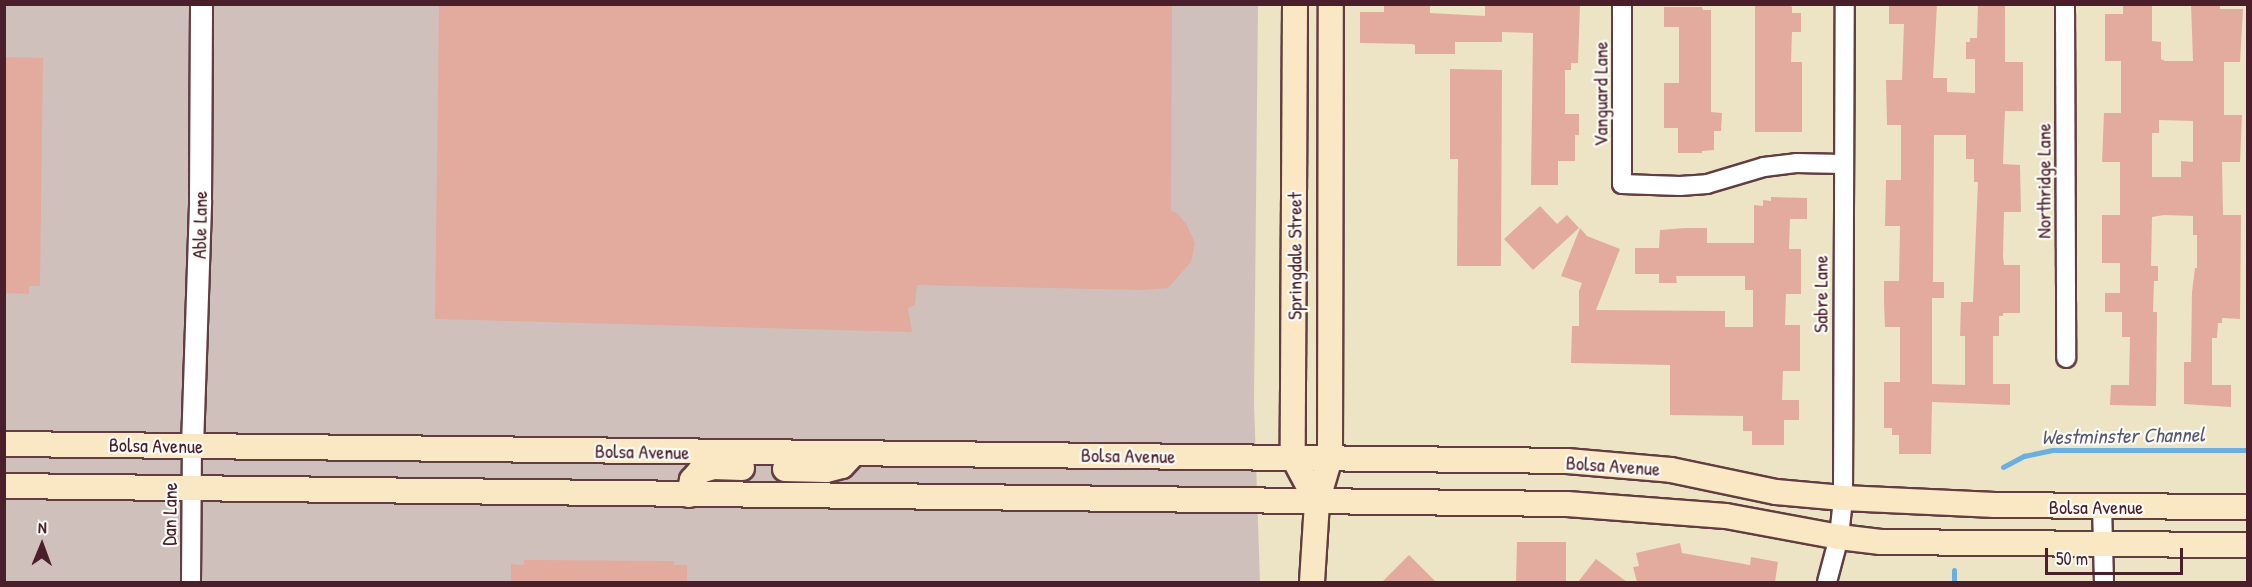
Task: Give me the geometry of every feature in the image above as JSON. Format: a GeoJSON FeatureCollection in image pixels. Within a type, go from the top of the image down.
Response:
{"type":"FeatureCollection","features":[{"type":"Feature","properties":{"kind":"main road","name":"Springdale Street"},"geometry":{"type":"LineString","coordinates":[[1295,4],[1293,457],[1317,502]]}},
{"type":"Feature","properties":{"kind":"main road","name":"Springdale Street"},"geometry":{"type":"LineString","coordinates":[[1312,582],[1317,502],[1330,458],[1331,4]]}},
{"type":"Feature","properties":{"kind":"main road","name":"Bolsa Avenue"},"geometry":{"type":"LineString","coordinates":[[4,444],[1568,461],[1671,470],[1776,492],[1843,498],[1995,505],[2247,507]]}},
{"type":"Feature","properties":{"kind":"main road"},"geometry":{"type":"LineString","coordinates":[[689,495],[692,480],[699,471],[713,467],[826,470],[842,466],[854,453]]}},
{"type":"Feature","properties":{"kind":"main road","name":"Bolsa Avenue"},"geometry":{"type":"LineString","coordinates":[[4,486],[1567,504],[1726,516],[1839,537],[1881,542],[2247,545]]}},
{"type":"Feature","properties":{"kind":"street","name":"Able Lane"},"geometry":{"type":"LineString","coordinates":[[192,446],[200,200],[201,4]]}},
{"type":"Feature","properties":{"kind":"street","name":"Vanguard Lane"},"geometry":{"type":"LineString","coordinates":[[1622,4],[1622,183],[1680,186],[1707,184],[1764,167],[1796,163],[1843,164]]}},
{"type":"Feature","properties":{"kind":"street","name":"Sabre Lane"},"geometry":{"type":"LineString","coordinates":[[1827,582],[1839,537],[1843,498],[1845,4]]}},
{"type":"Feature","properties":{"kind":"street","name":"Northridge Lane"},"geometry":{"type":"LineString","coordinates":[[2065,4],[2066,358]]}},
{"type":"Feature","properties":{"kind":"street","name":"Dan Lane"},"geometry":{"type":"LineString","coordinates":[[191,582],[192,446]]}},
{"type":"Feature","properties":{"kind":"street"},"geometry":{"type":"LineString","coordinates":[[2102,506],[2104,582]]}},
{"type":"Feature","properties":{"kind":"shaded area"},"geometry":{"type":"Polygon","coordinates":[[[4,5],[1258,5],[1254,403],[1260,582],[5,582],[4,5]]]}},
{"type":"Feature","properties":{"kind":"building"},"geometry":{"type":"Polygon","coordinates":[[[439,4],[1172,4],[1171,211],[1177,213],[1187,225],[1195,243],[1191,262],[1168,288],[1141,290],[917,285],[915,305],[908,308],[912,332],[435,319],[439,4]]]}},
{"type":"Feature","properties":{"kind":"building"},"geometry":{"type":"Polygon","coordinates":[[[1384,4],[1430,4],[1430,13],[1485,16],[1485,4],[1580,4],[1578,63],[1571,63],[1571,70],[1565,70],[1565,114],[1579,114],[1579,135],[1575,135],[1575,161],[1558,161],[1558,185],[1531,185],[1533,33],[1502,32],[1502,42],[1455,42],[1455,54],[1415,54],[1415,45],[1412,44],[1360,43],[1360,12],[1384,12],[1384,4]]]}},
{"type":"Feature","properties":{"kind":"building"},"geometry":{"type":"Polygon","coordinates":[[[1755,4],[1788,4],[1792,7],[1792,13],[1801,13],[1801,32],[1792,32],[1791,62],[1802,62],[1802,132],[1755,132],[1755,4]]]}},
{"type":"Feature","properties":{"kind":"building"},"geometry":{"type":"Polygon","coordinates":[[[1889,4],[1937,4],[1933,78],[1947,78],[1947,92],[1975,93],[1975,59],[1966,59],[1966,42],[1970,42],[1970,38],[1977,38],[1978,4],[2005,4],[2005,62],[2023,62],[2023,111],[2005,111],[2003,164],[2020,165],[2021,212],[2004,212],[2003,256],[2004,265],[2020,265],[2020,313],[2003,313],[2003,316],[1999,316],[1999,336],[1993,336],[1993,384],[2010,384],[2010,405],[1932,402],[1931,454],[1899,454],[1899,435],[1892,435],[1892,428],[1884,428],[1884,382],[1900,382],[1900,327],[1885,327],[1884,281],[1899,281],[1900,226],[1885,226],[1886,180],[1901,180],[1901,125],[1887,125],[1886,80],[1902,80],[1904,24],[1889,24],[1889,4]],[[1934,135],[1933,282],[1944,282],[1944,298],[1932,298],[1932,384],[1965,385],[1965,336],[1960,336],[1961,302],[1973,302],[1978,182],[1974,182],[1974,159],[1966,159],[1966,135],[1934,135]]]}},
{"type":"Feature","properties":{"kind":"building"},"geometry":{"type":"Polygon","coordinates":[[[2123,4],[2152,4],[2152,41],[2161,42],[2161,59],[2193,61],[2191,4],[2220,4],[2220,9],[2243,9],[2240,62],[2224,62],[2224,115],[2242,115],[2240,162],[2222,162],[2223,215],[2241,215],[2240,319],[2222,318],[2222,323],[2218,323],[2217,338],[2212,338],[2212,385],[2231,385],[2231,407],[2184,404],[2184,362],[2191,362],[2192,292],[2195,268],[2197,268],[2197,235],[2193,235],[2193,216],[2164,215],[2152,217],[2151,266],[2158,266],[2158,281],[2154,281],[2153,312],[2157,312],[2156,406],[2110,405],[2111,385],[2129,385],[2130,337],[2122,337],[2122,312],[2105,312],[2105,293],[2120,293],[2120,263],[2102,263],[2102,215],[2120,215],[2120,162],[2102,162],[2104,113],[2121,113],[2121,61],[2105,61],[2105,14],[2123,14],[2123,4]],[[2159,120],[2159,133],[2152,133],[2152,177],[2181,177],[2181,161],[2193,162],[2193,121],[2159,120]]]}},
{"type":"Feature","properties":{"kind":"building"},"geometry":{"type":"Polygon","coordinates":[[[1664,7],[1702,7],[1703,10],[1711,10],[1711,112],[1722,113],[1721,131],[1714,131],[1714,150],[1702,151],[1702,153],[1678,153],[1678,128],[1664,128],[1664,83],[1679,83],[1679,27],[1664,27],[1664,7]]]}},
{"type":"Feature","properties":{"kind":"building"},"geometry":{"type":"Polygon","coordinates":[[[4,57],[43,58],[40,286],[29,286],[29,294],[4,293],[4,57]]]}},
{"type":"Feature","properties":{"kind":"building"},"geometry":{"type":"Polygon","coordinates":[[[1450,69],[1502,70],[1501,266],[1457,266],[1458,159],[1450,159],[1450,69]]]}},
{"type":"Feature","properties":{"kind":"building"},"geometry":{"type":"Polygon","coordinates":[[[1771,197],[1807,198],[1807,219],[1790,219],[1789,249],[1801,249],[1801,294],[1786,294],[1785,325],[1800,325],[1800,371],[1783,371],[1782,400],[1799,400],[1799,420],[1784,420],[1784,445],[1752,445],[1752,431],[1743,431],[1743,416],[1670,415],[1670,365],[1571,363],[1572,326],[1579,326],[1579,291],[1582,283],[1561,276],[1580,228],[1587,236],[1620,249],[1596,310],[1725,311],[1725,327],[1753,327],[1753,290],[1745,290],[1745,276],[1676,276],[1677,283],[1659,283],[1659,274],[1635,274],[1635,248],[1659,248],[1660,230],[1685,228],[1707,228],[1707,243],[1754,243],[1754,205],[1763,206],[1763,200],[1771,201],[1771,197]]]}},
{"type":"Feature","properties":{"kind":"building"},"geometry":{"type":"Polygon","coordinates":[[[1540,206],[1557,224],[1567,215],[1579,228],[1533,270],[1504,239],[1540,206]]]}},
{"type":"Feature","properties":{"kind":"building"},"geometry":{"type":"Polygon","coordinates":[[[1517,542],[1566,542],[1566,582],[1516,582],[1517,542]]]}},
{"type":"Feature","properties":{"kind":"building"},"geometry":{"type":"Polygon","coordinates":[[[1680,543],[1682,553],[1750,565],[1751,557],[1778,562],[1775,582],[1637,582],[1633,567],[1639,566],[1636,553],[1680,543]]]}},
{"type":"Feature","properties":{"kind":"building"},"geometry":{"type":"Polygon","coordinates":[[[1409,555],[1436,582],[1382,582],[1409,555]]]}},
{"type":"Feature","properties":{"kind":"building"},"geometry":{"type":"Polygon","coordinates":[[[1596,559],[1627,582],[1578,582],[1596,559]]]}},
{"type":"Feature","properties":{"kind":"building"},"geometry":{"type":"Polygon","coordinates":[[[524,560],[674,561],[674,565],[687,565],[687,582],[511,582],[511,564],[524,565],[524,560]]]}},
{"type":"Feature","properties":{"kind":"waterway","name":"Westminster Channel"},"geometry":{"type":"LineString","coordinates":[[2003,467],[2024,456],[2052,450],[2248,450]]}},
{"type":"Feature","properties":{"kind":"waterway","name":"Westminster Channel"},"geometry":{"type":"LineString","coordinates":[[1954,570],[1954,582]]}}]}
